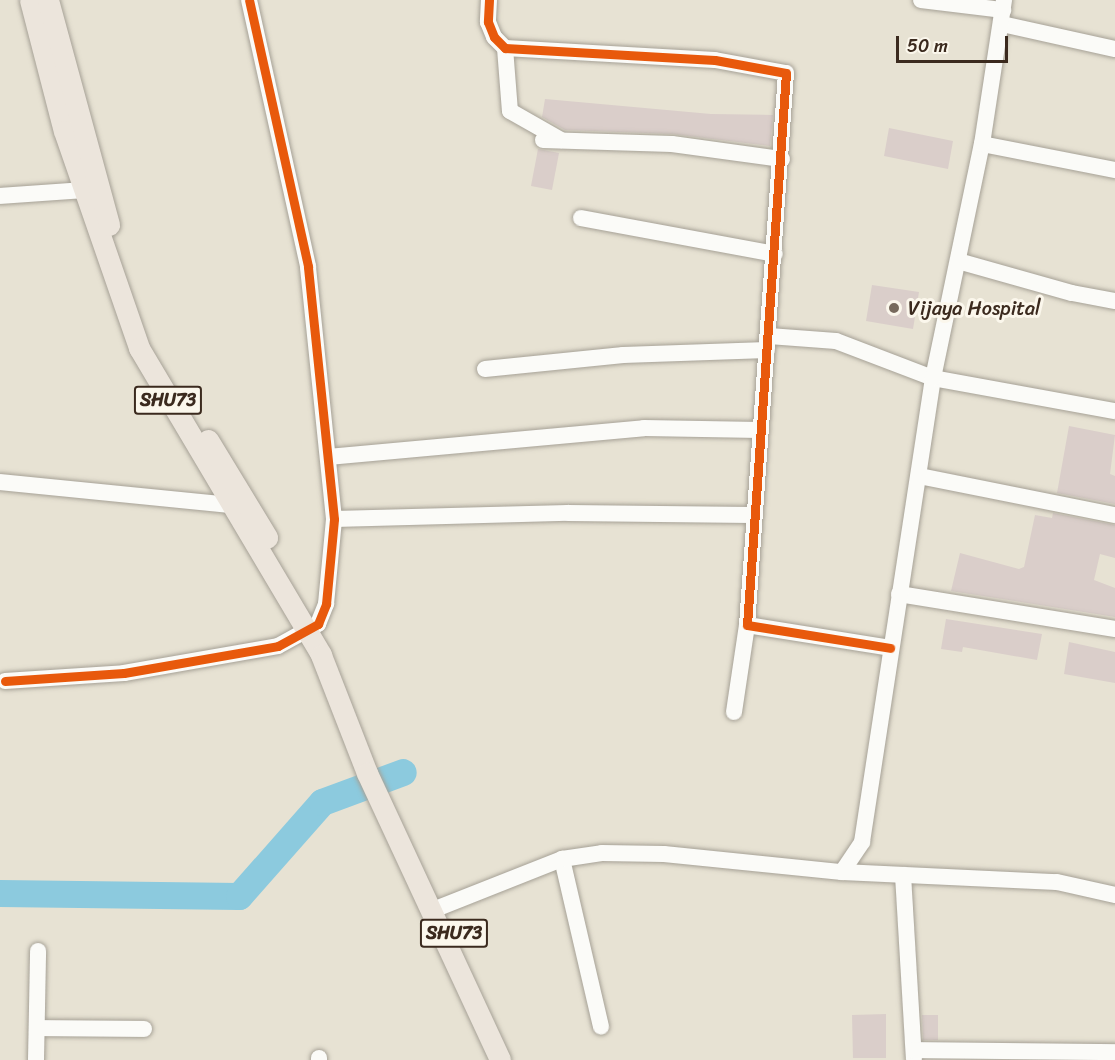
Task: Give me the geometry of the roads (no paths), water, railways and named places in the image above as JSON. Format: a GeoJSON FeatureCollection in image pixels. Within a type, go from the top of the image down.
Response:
{"type":"FeatureCollection","features":[{"type":"Feature","properties":{"kind":"main road","name":"SHU73"},"geometry":{"type":"LineString","coordinates":[[30,0],[84,190],[153,376],[230,505],[312,629],[333,650],[373,770],[389,808],[512,1060]]}},
{"type":"Feature","properties":{"kind":"main road","name":"SHU73"},"geometry":{"type":"LineString","coordinates":[[48,0],[134,321],[174,386],[312,629]]}},
{"type":"Feature","properties":{"kind":"main road","name":"SHU73"},"geometry":{"type":"LineString","coordinates":[[437,908],[500,1060]]}},
{"type":"Feature","properties":{"kind":"street"},"geometry":{"type":"LineString","coordinates":[[5,681],[124,673],[189,664],[278,646],[312,629],[326,604],[334,519],[308,266],[249,0]]}},
{"type":"Feature","properties":{"kind":"street"},"geometry":{"type":"LineString","coordinates":[[489,0],[488,22],[494,37],[505,48],[510,111],[561,141]]}},
{"type":"Feature","properties":{"kind":"street"},"geometry":{"type":"LineString","coordinates":[[921,0],[1003,11],[1115,49]]}},
{"type":"Feature","properties":{"kind":"street"},"geometry":{"type":"LineString","coordinates":[[842,872],[862,842],[933,378],[982,144],[1003,11]]}},
{"type":"Feature","properties":{"kind":"street"},"geometry":{"type":"LineString","coordinates":[[505,48],[715,60],[782,70],[788,79],[752,515],[747,625],[734,712]]}},
{"type":"Feature","properties":{"kind":"street"},"geometry":{"type":"LineString","coordinates":[[543,140],[672,144],[782,159]]}},
{"type":"Feature","properties":{"kind":"street"},"geometry":{"type":"LineString","coordinates":[[982,144],[1115,170]]}},
{"type":"Feature","properties":{"kind":"street"},"geometry":{"type":"LineString","coordinates":[[0,196],[84,190]]}},
{"type":"Feature","properties":{"kind":"street"},"geometry":{"type":"LineString","coordinates":[[581,218],[775,254]]}},
{"type":"Feature","properties":{"kind":"street"},"geometry":{"type":"LineString","coordinates":[[957,261],[1072,293],[1115,301]]}},
{"type":"Feature","properties":{"kind":"street"},"geometry":{"type":"LineString","coordinates":[[485,369],[768,343],[836,341],[933,378],[1115,411]]}},
{"type":"Feature","properties":{"kind":"street"},"geometry":{"type":"LineString","coordinates":[[328,457],[644,428],[760,430]]}},
{"type":"Feature","properties":{"kind":"street"},"geometry":{"type":"LineString","coordinates":[[919,476],[1115,515]]}},
{"type":"Feature","properties":{"kind":"street"},"geometry":{"type":"LineString","coordinates":[[0,482],[230,505]]}},
{"type":"Feature","properties":{"kind":"street"},"geometry":{"type":"LineString","coordinates":[[334,519],[568,513],[752,515]]}},
{"type":"Feature","properties":{"kind":"street"},"geometry":{"type":"LineString","coordinates":[[899,594],[1115,629]]}},
{"type":"Feature","properties":{"kind":"street"},"geometry":{"type":"LineString","coordinates":[[747,625],[890,648]]}},
{"type":"Feature","properties":{"kind":"street"},"geometry":{"type":"LineString","coordinates":[[437,908],[562,859],[602,853],[664,854],[842,872],[1057,882],[1115,895]]}},
{"type":"Feature","properties":{"kind":"street"},"geometry":{"type":"LineString","coordinates":[[562,859],[601,1027]]}},
{"type":"Feature","properties":{"kind":"street"},"geometry":{"type":"LineString","coordinates":[[903,875],[914,1055],[1115,1052]]}},
{"type":"Feature","properties":{"kind":"street"},"geometry":{"type":"LineString","coordinates":[[36,1060],[38,951]]}},
{"type":"Feature","properties":{"kind":"street"},"geometry":{"type":"LineString","coordinates":[[37,1028],[144,1029]]}},
{"type":"Feature","properties":{"kind":"waterway"},"geometry":{"type":"LineString","coordinates":[[0,893],[239,896],[322,802],[403,772]]}},
{"type":"Feature","properties":{"kind":"place","name":"Vijaya Hospital"},"geometry":{"type":"Point","coordinates":[894,308]}}]}
